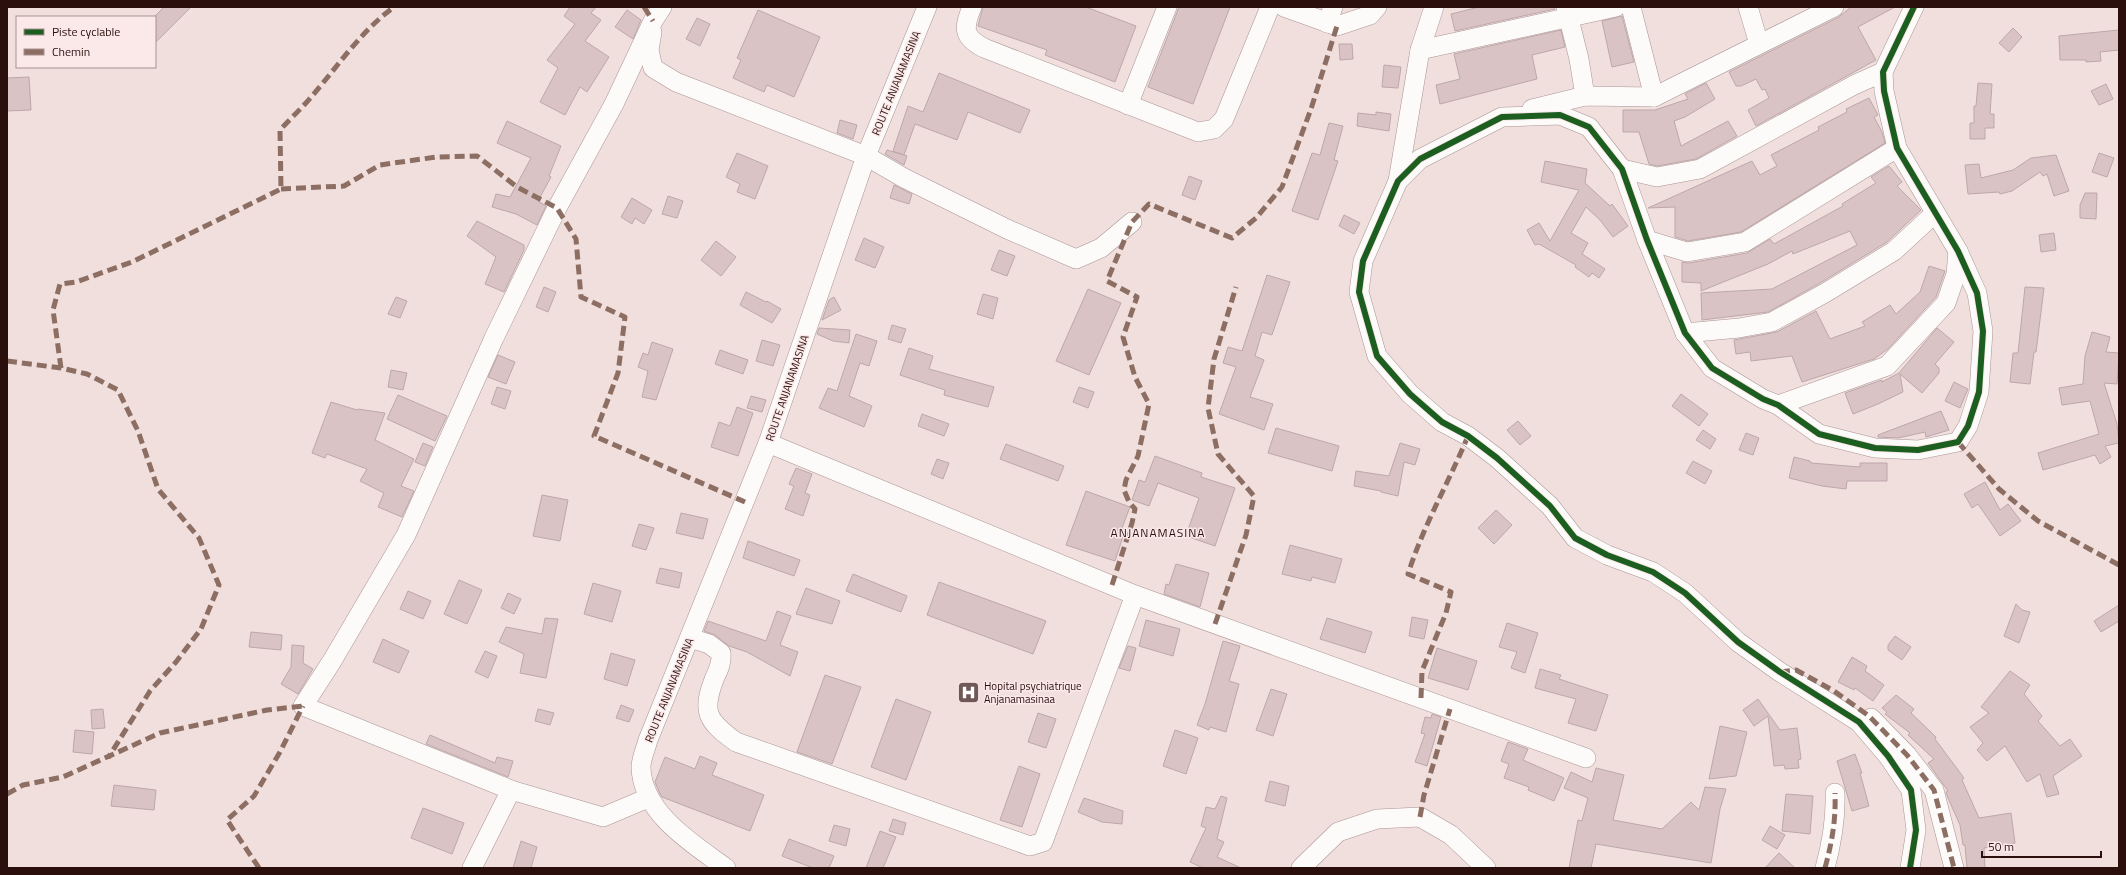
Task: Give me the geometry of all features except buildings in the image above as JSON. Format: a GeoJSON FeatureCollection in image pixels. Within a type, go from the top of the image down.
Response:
{"type":"FeatureCollection","features":[{"type":"Feature","properties":{"kind":"street","name":"ROUTE ANJANAMASINA"},"geometry":{"type":"LineString","coordinates":[[648,798],[641,766],[648,740],[768,443],[866,156],[927,7]]}},
{"type":"Feature","properties":{"kind":"street"},"geometry":{"type":"LineString","coordinates":[[972,7],[966,20],[966,33],[972,42],[1198,132],[1214,129],[1224,119],[1270,7]]}},
{"type":"Feature","properties":{"kind":"street"},"geometry":{"type":"LineString","coordinates":[[1128,105],[1168,7]]}},
{"type":"Feature","properties":{"kind":"street"},"geometry":{"type":"LineString","coordinates":[[1284,7],[1330,15],[1337,26],[1370,15],[1377,7]]}},
{"type":"Feature","properties":{"kind":"street"},"geometry":{"type":"LineString","coordinates":[[1434,7],[1420,50],[1398,181],[1363,261],[1359,292],[1377,356],[1410,394],[1442,422],[1468,436],[1497,458],[1550,506],[1575,538],[1607,554],[1653,572],[1685,593],[1738,642],[1780,672],[1859,722],[1888,756],[1911,790],[1916,830],[1910,868]]}},
{"type":"Feature","properties":{"kind":"street"},"geometry":{"type":"LineString","coordinates":[[1420,50],[1567,12],[1616,7]]}},
{"type":"Feature","properties":{"kind":"street"},"geometry":{"type":"LineString","coordinates":[[1631,7],[1654,97]]}},
{"type":"Feature","properties":{"kind":"street"},"geometry":{"type":"LineString","coordinates":[[1748,7],[1758,44]]}},
{"type":"Feature","properties":{"kind":"street"},"geometry":{"type":"LineString","coordinates":[[1398,181],[1420,159],[1502,117],[1585,96],[1654,97],[1834,7]]}},
{"type":"Feature","properties":{"kind":"street"},"geometry":{"type":"LineString","coordinates":[[1502,117],[1560,115],[1589,127],[1622,169],[1647,240],[1685,333],[1712,368],[1762,399],[1778,405],[1819,434],[1875,448],[1918,450],[1958,442],[1968,426],[1979,392],[1983,330],[1977,293],[1958,251],[1934,214],[1897,148],[1884,91],[1883,72],[1914,7]]}},
{"type":"Feature","properties":{"kind":"street"},"geometry":{"type":"LineString","coordinates":[[1567,12],[1579,59],[1585,96]]}},
{"type":"Feature","properties":{"kind":"street"},"geometry":{"type":"LineString","coordinates":[[658,14],[649,50],[653,68],[676,82],[866,156],[904,178],[1007,229],[1076,259],[1101,248],[1132,222]]}},
{"type":"Feature","properties":{"kind":"street"},"geometry":{"type":"LineString","coordinates":[[658,14],[614,104],[557,208],[494,338],[406,535],[332,661],[303,706],[511,790],[603,817],[648,798],[678,834],[726,868]]}},
{"type":"Feature","properties":{"kind":"street"},"geometry":{"type":"LineString","coordinates":[[1622,169],[1657,177],[1700,169],[1854,85],[1883,72]]}},
{"type":"Feature","properties":{"kind":"street"},"geometry":{"type":"LineString","coordinates":[[1647,240],[1687,252],[1745,242],[1897,148]]}},
{"type":"Feature","properties":{"kind":"street"},"geometry":{"type":"LineString","coordinates":[[1685,333],[1740,328],[1772,322],[1894,251],[1934,214]]}},
{"type":"Feature","properties":{"kind":"street"},"geometry":{"type":"LineString","coordinates":[[1778,405],[1887,366],[1946,303],[1956,274],[1958,251]]}},
{"type":"Feature","properties":{"kind":"street"},"geometry":{"type":"LineString","coordinates":[[768,443],[1135,594],[1586,758]]}},
{"type":"Feature","properties":{"kind":"street"},"geometry":{"type":"LineString","coordinates":[[690,638],[708,644],[721,653],[722,661],[708,696],[709,714],[716,728],[736,742],[1030,846],[1043,842],[1135,594]]}},
{"type":"Feature","properties":{"kind":"street"},"geometry":{"type":"LineString","coordinates":[[1780,672],[1796,670],[1834,691],[1869,716],[1907,755],[1934,790],[1954,868]]}},
{"type":"Feature","properties":{"kind":"street"},"geometry":{"type":"LineString","coordinates":[[472,868],[511,790]]}},
{"type":"Feature","properties":{"kind":"street"},"geometry":{"type":"LineString","coordinates":[[1825,868],[1834,827],[1835,793]]}},
{"type":"Feature","properties":{"kind":"street"},"geometry":{"type":"LineString","coordinates":[[1301,868],[1338,832],[1377,819],[1420,818],[1450,835],[1486,868]]}},
{"type":"Feature","properties":{"kind":"marked path"},"geometry":{"type":"LineString","coordinates":[[61,368],[53,310],[60,284],[76,282],[132,262],[281,189],[280,130],[308,100],[360,38],[382,16],[394,7]]}},
{"type":"Feature","properties":{"kind":"marked path"},"geometry":{"type":"LineString","coordinates":[[644,7],[653,21]]}},
{"type":"Feature","properties":{"kind":"marked path"},"geometry":{"type":"LineString","coordinates":[[1112,585],[1135,509],[1129,502],[1124,490],[1126,480],[1138,456],[1149,404],[1135,377],[1123,337],[1137,297],[1107,281],[1132,222],[1149,204],[1232,238],[1256,218],[1282,187],[1311,109],[1337,26]]}},
{"type":"Feature","properties":{"kind":"marked path"},"geometry":{"type":"LineString","coordinates":[[281,189],[344,186],[380,165],[436,157],[477,156],[517,187],[557,208],[576,239],[581,297],[625,317],[618,373],[594,436],[745,502]]}},
{"type":"Feature","properties":{"kind":"marked path"},"geometry":{"type":"LineString","coordinates":[[1215,624],[1246,535],[1254,496],[1218,454],[1208,408],[1214,359],[1236,287]]}},
{"type":"Feature","properties":{"kind":"marked path"},"geometry":{"type":"LineString","coordinates":[[7,361],[61,368],[87,374],[118,390],[138,431],[158,489],[199,538],[219,585],[201,629],[176,662],[150,691],[108,758]]}},
{"type":"Feature","properties":{"kind":"marked path"},"geometry":{"type":"LineString","coordinates":[[1421,698],[1422,671],[1446,613],[1451,592],[1408,574],[1421,538],[1468,436]]}},
{"type":"Feature","properties":{"kind":"marked path"},"geometry":{"type":"LineString","coordinates":[[1958,442],[1999,489],[2038,521],[2119,565]]}},
{"type":"Feature","properties":{"kind":"marked path"},"geometry":{"type":"LineString","coordinates":[[1780,672],[1796,670],[1834,691],[1869,716],[1907,755],[1934,790],[1954,868]]}},
{"type":"Feature","properties":{"kind":"marked path"},"geometry":{"type":"LineString","coordinates":[[7,794],[23,785],[63,777],[160,733],[267,710],[303,706]]}},
{"type":"Feature","properties":{"kind":"marked path"},"geometry":{"type":"LineString","coordinates":[[259,868],[227,820],[254,796],[280,752],[303,706]]}},
{"type":"Feature","properties":{"kind":"marked path"},"geometry":{"type":"LineString","coordinates":[[1420,817],[1424,795],[1450,709]]}},
{"type":"Feature","properties":{"kind":"marked path"},"geometry":{"type":"LineString","coordinates":[[1825,868],[1833,831],[1835,793]]}},
{"type":"Feature","properties":{"kind":"cycle path"},"geometry":{"type":"LineString","coordinates":[[1910,868],[1916,830],[1911,790],[1888,756],[1859,722],[1780,672],[1738,642],[1685,593],[1653,572],[1607,555],[1575,538],[1550,506],[1497,458],[1468,436],[1442,422],[1410,394],[1377,356],[1359,292],[1363,261],[1398,181],[1420,159],[1502,117],[1560,115],[1589,127],[1622,169],[1647,240],[1685,333],[1712,368],[1763,399],[1778,405],[1819,434],[1875,448],[1918,450],[1958,442],[1968,426],[1979,392],[1983,331],[1977,293],[1958,251],[1897,148],[1884,91],[1883,72],[1914,7]]}},
{"type":"Feature","properties":{"kind":"place","name":"Hopital psychiatrique Anjanamasinaa"},"geometry":{"type":"Point","coordinates":[968,692]}},
{"type":"Feature","properties":{"kind":"district","name":"ANJANAMASINA"},"geometry":{"type":"Point","coordinates":[1158,532]}}]}
